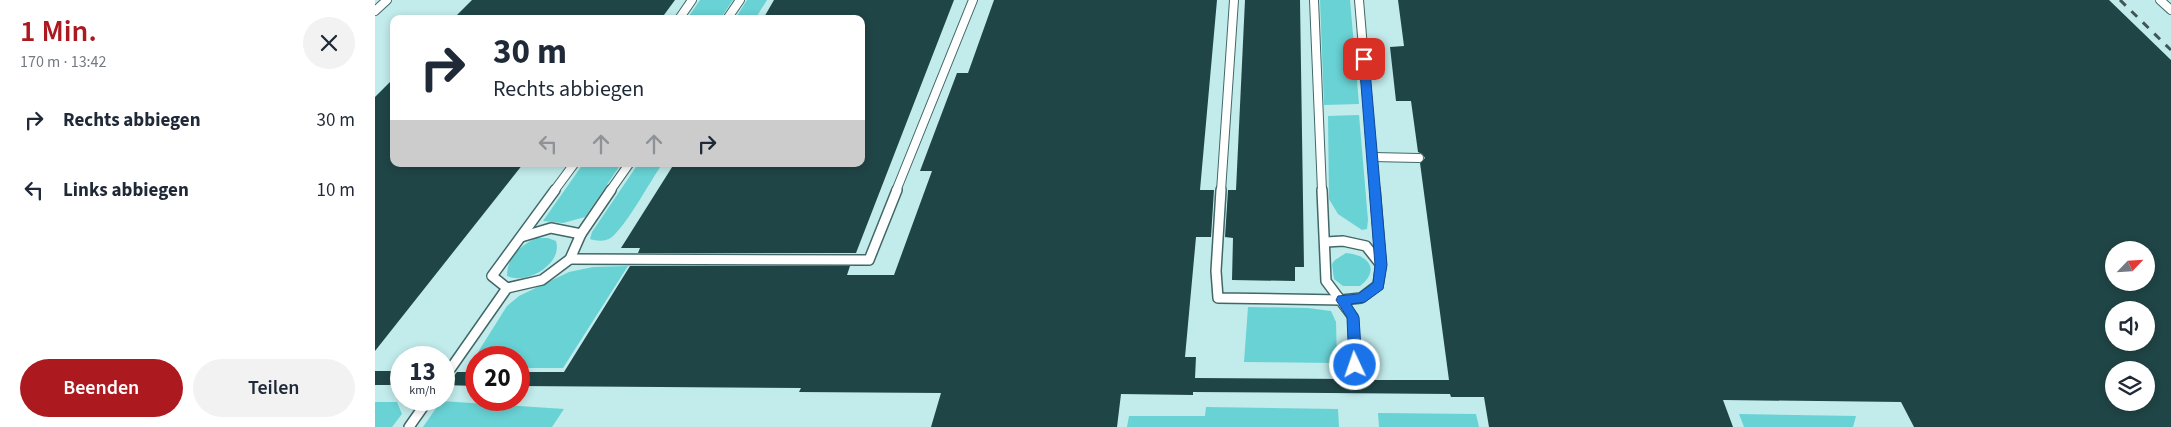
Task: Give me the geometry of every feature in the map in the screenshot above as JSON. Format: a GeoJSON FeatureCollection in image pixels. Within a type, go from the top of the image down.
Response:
{"type":"FeatureCollection","features":[{"type":"Feature","properties":{"kind":"lane"},"geometry":{"type":"LineString","coordinates":[[375,11],[387,0]]}},
{"type":"Feature","properties":{"kind":"lane"},"geometry":{"type":"LineString","coordinates":[[682,15],[692,0]]}},
{"type":"Feature","properties":{"kind":"lane"},"geometry":{"type":"LineString","coordinates":[[730,15],[739,0]]}},
{"type":"Feature","properties":{"kind":"lane"},"geometry":{"type":"LineString","coordinates":[[571,259],[869,260],[973,0]]}},
{"type":"Feature","properties":{"kind":"lane"},"geometry":{"type":"LineString","coordinates":[[1234,0],[1216,271],[1218,298],[1342,300],[1361,298],[1378,285],[1381,265],[1359,0]]}},
{"type":"Feature","properties":{"kind":"lane"},"geometry":{"type":"LineString","coordinates":[[1314,0],[1326,281],[1353,317],[1356,381]]}},
{"type":"Feature","properties":{"kind":"lane"},"geometry":{"type":"LineString","coordinates":[[2160,0],[2171,10]]}},
{"type":"Feature","properties":{"kind":"lane"},"geometry":{"type":"LineString","coordinates":[[1372,157],[1419,158]]}},
{"type":"Feature","properties":{"kind":"lane"},"geometry":{"type":"LineString","coordinates":[[507,288],[491,276],[572,167]]}},
{"type":"Feature","properties":{"kind":"lane"},"geometry":{"type":"LineString","coordinates":[[455,362],[507,288],[542,280],[571,259],[581,234],[627,167]]}},
{"type":"Feature","properties":{"kind":"lane"},"geometry":{"type":"LineString","coordinates":[[521,237],[547,228],[562,228],[581,234]]}},
{"type":"Feature","properties":{"kind":"lane"},"geometry":{"type":"LineString","coordinates":[[1325,242],[1343,241],[1366,246],[1381,265]]}},
{"type":"Feature","properties":{"kind":"lane"},"geometry":{"type":"LineString","coordinates":[[409,427],[421,411]]}},
{"type":"Feature","properties":{"kind":"shaded area"},"geometry":{"type":"Polygon","coordinates":[[[700,0],[733,0],[723,15],[690,15],[700,0]]]}},
{"type":"Feature","properties":{"kind":"shaded area"},"geometry":{"type":"Polygon","coordinates":[[[747,0],[767,0],[758,15],[738,15],[747,0]]]}},
{"type":"Feature","properties":{"kind":"shaded area"},"geometry":{"type":"Polygon","coordinates":[[[1320,0],[1350,0],[1359,104],[1324,105],[1320,0]]]}},
{"type":"Feature","properties":{"kind":"shaded area"},"geometry":{"type":"Polygon","coordinates":[[[1359,115],[1368,220],[1367,229],[1362,230],[1338,214],[1329,199],[1328,116],[1359,115]]]}},
{"type":"Feature","properties":{"kind":"shaded area"},"geometry":{"type":"Polygon","coordinates":[[[581,167],[619,167],[585,217],[563,223],[543,221],[581,167]]]}},
{"type":"Feature","properties":{"kind":"shaded area"},"geometry":{"type":"Polygon","coordinates":[[[636,167],[660,167],[631,213],[612,237],[607,240],[598,241],[590,239],[592,232],[636,167]]]}},
{"type":"Feature","properties":{"kind":"shaded area"},"geometry":{"type":"Polygon","coordinates":[[[536,238],[548,238],[556,241],[557,249],[549,265],[524,278],[507,276],[509,263],[515,253],[536,238]]]}},
{"type":"Feature","properties":{"kind":"shaded area"},"geometry":{"type":"Polygon","coordinates":[[[1346,253],[1354,254],[1366,260],[1369,264],[1370,274],[1360,286],[1343,286],[1334,279],[1332,264],[1346,253]]]}},
{"type":"Feature","properties":{"kind":"shaded area"},"geometry":{"type":"Polygon","coordinates":[[[628,266],[563,368],[530,368],[530,346],[482,346],[507,306],[519,296],[569,272],[593,267],[628,266]]]}},
{"type":"Feature","properties":{"kind":"shaded area"},"geometry":{"type":"Polygon","coordinates":[[[1248,307],[1308,308],[1331,311],[1336,322],[1337,363],[1244,362],[1248,307]]]}},
{"type":"Feature","properties":{"kind":"shaded area"},"geometry":{"type":"Polygon","coordinates":[[[375,402],[390,402],[390,411],[401,411],[402,414],[392,427],[375,427],[375,402]]]}},
{"type":"Feature","properties":{"kind":"shaded area"},"geometry":{"type":"Polygon","coordinates":[[[455,402],[465,403],[465,411],[530,411],[530,407],[564,409],[552,427],[423,427],[434,411],[455,411],[455,402]]]}},
{"type":"Feature","properties":{"kind":"shaded area"},"geometry":{"type":"Polygon","coordinates":[[[1206,407],[1338,409],[1339,427],[1127,427],[1129,416],[1205,416],[1206,407]]]}},
{"type":"Feature","properties":{"kind":"shaded area"},"geometry":{"type":"Polygon","coordinates":[[[1378,413],[1476,414],[1479,427],[1379,427],[1378,413]]]}},
{"type":"Feature","properties":{"kind":"shaded area"},"geometry":{"type":"Polygon","coordinates":[[[1739,414],[1856,416],[1853,427],[1744,427],[1739,414]]]}},
{"type":"Feature","properties":{"kind":"building"},"geometry":{"type":"Polygon","coordinates":[[[472,0],[675,0],[664,15],[457,15],[472,0]]]}},
{"type":"Feature","properties":{"kind":"building"},"geometry":{"type":"Polygon","coordinates":[[[774,0],[954,0],[856,253],[638,253],[640,248],[621,248],[672,167],[865,167],[865,15],[765,15],[774,0]]]}},
{"type":"Feature","properties":{"kind":"building"},"geometry":{"type":"Polygon","coordinates":[[[994,0],[1217,0],[1200,190],[1214,190],[1211,237],[1196,237],[1185,357],[1196,357],[1195,378],[1349,379],[1351,385],[1356,388],[1362,384],[1363,380],[1449,380],[1420,163],[1425,158],[1418,152],[1411,101],[1396,101],[1390,47],[1404,46],[1398,0],[2109,0],[2171,60],[2171,427],[1914,427],[1901,402],[1723,400],[1733,427],[1489,427],[1484,397],[1451,397],[1450,394],[1193,392],[1193,395],[1121,394],[1117,427],[931,427],[941,393],[799,392],[801,388],[530,386],[530,372],[564,372],[630,266],[850,266],[847,275],[894,275],[932,171],[920,171],[957,73],[968,73],[994,0]]]}},
{"type":"Feature","properties":{"kind":"building"},"geometry":{"type":"Polygon","coordinates":[[[1245,0],[1300,0],[1304,267],[1295,267],[1295,281],[1232,280],[1233,238],[1225,237],[1228,190],[1236,190],[1245,0]]]}},
{"type":"Feature","properties":{"kind":"building"},"geometry":{"type":"Polygon","coordinates":[[[390,82],[390,167],[521,167],[375,351],[375,97],[390,82]]]}},
{"type":"Feature","properties":{"kind":"building"},"geometry":{"type":"Polygon","coordinates":[[[375,371],[390,371],[390,385],[375,385],[375,371]]]}},
{"type":"Feature","properties":{"kind":"building"},"geometry":{"type":"Polygon","coordinates":[[[457,372],[465,372],[465,386],[455,385],[455,374],[457,372]]]}},
{"type":"Feature","properties":{"kind":"railway"},"geometry":{"type":"LineString","coordinates":[[2120,0],[2171,50]]}},
{"type":"Feature","properties":{"kind":"route"},"geometry":{"type":"LineString","coordinates":[[1355,365],[1353,317],[1342,300],[1361,298],[1378,285],[1381,265],[1364,59]]}}]}
